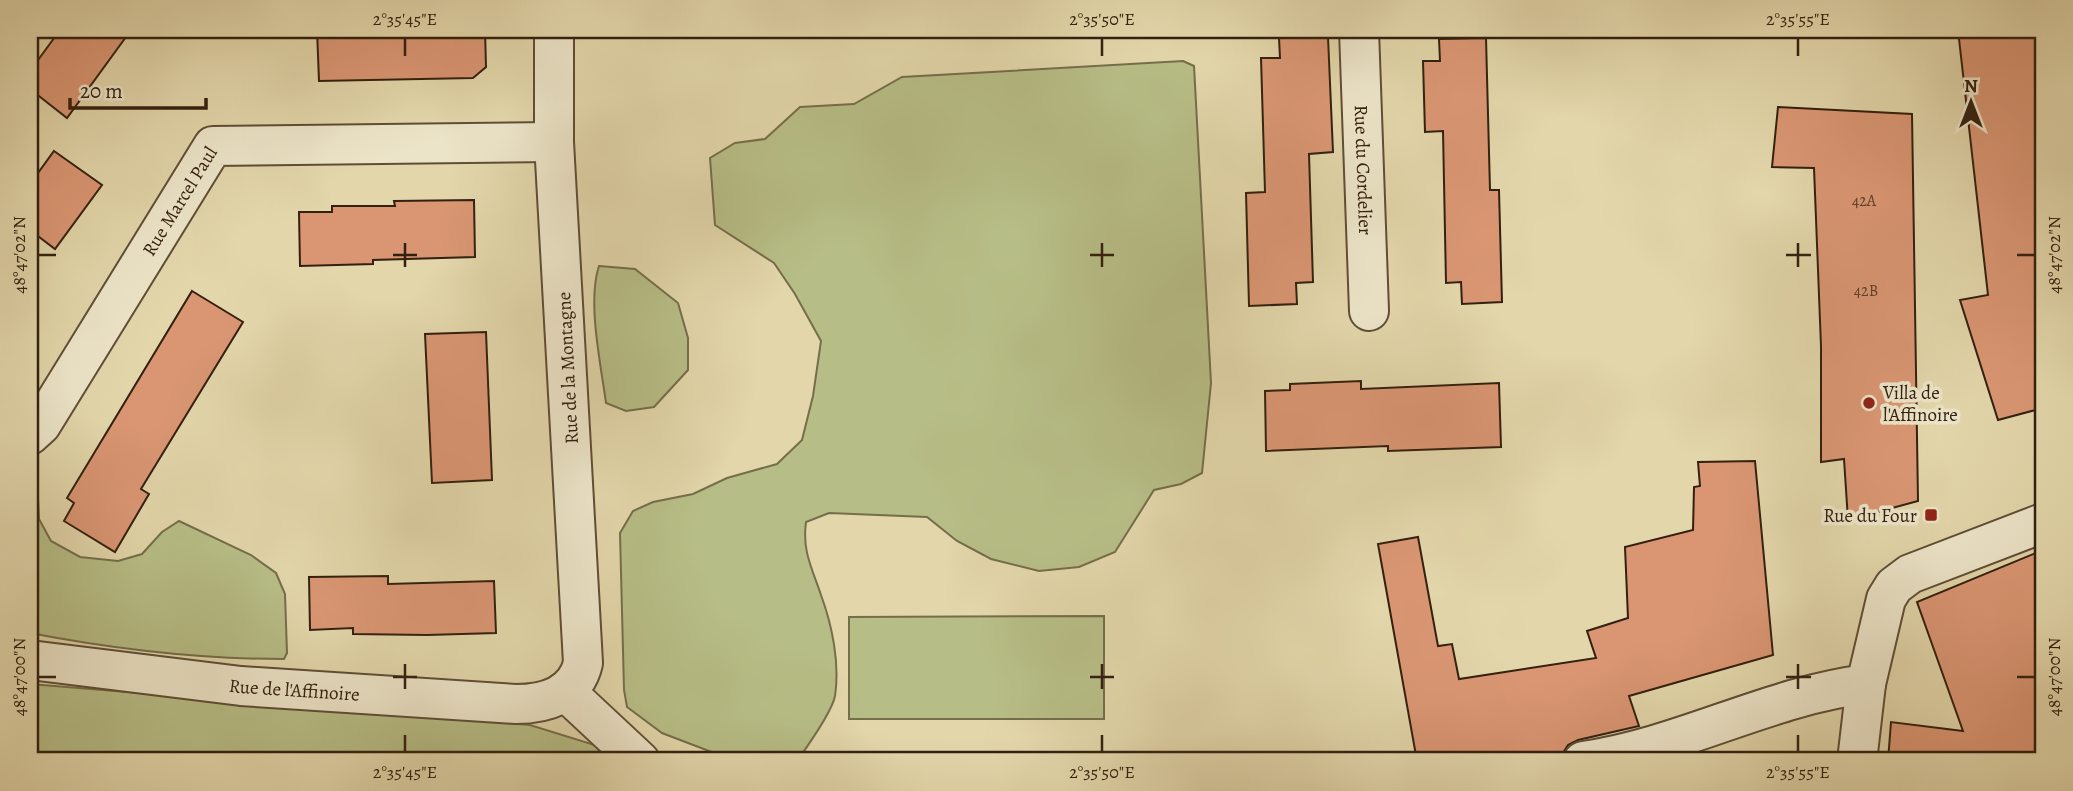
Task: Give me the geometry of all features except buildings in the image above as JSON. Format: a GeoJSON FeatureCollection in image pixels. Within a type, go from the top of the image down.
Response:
{"type":"FeatureCollection","features":[{"type":"Feature","properties":{"kind":"street","name":"Rue de la Montagne"},"geometry":{"type":"LineString","coordinates":[[554,30],[554,142],[583,663],[580,676],[562,693]]}},
{"type":"Feature","properties":{"kind":"street","name":"Rue du Cordelier"},"geometry":{"type":"LineString","coordinates":[[1359,30],[1369,311]]}},
{"type":"Feature","properties":{"kind":"street","name":"Rue Marcel Paul"},"geometry":{"type":"LineString","coordinates":[[30,435],[41,425],[213,146],[554,142]]}},
{"type":"Feature","properties":{"kind":"street"},"geometry":{"type":"LineString","coordinates":[[1857,761],[1866,684],[1886,599],[1894,586],[1910,575],[2043,523]]}},
{"type":"Feature","properties":{"kind":"street","name":"Rue de l'Affinoire"},"geometry":{"type":"LineString","coordinates":[[30,660],[241,686],[448,700],[529,704],[550,701],[562,693]]}},
{"type":"Feature","properties":{"kind":"street"},"geometry":{"type":"LineString","coordinates":[[1583,761],[1655,747],[1830,688],[1866,684]]}},
{"type":"Feature","properties":{"kind":"street"},"geometry":{"type":"LineString","coordinates":[[562,693],[640,761]]}},
{"type":"Feature","properties":{"kind":"green space"},"geometry":{"type":"Polygon","coordinates":[[[1183,61],[1194,66],[1211,383],[1202,473],[1181,484],[1154,490],[1115,552],[1079,567],[1039,571],[991,559],[957,541],[927,517],[829,513],[806,522],[807,551],[811,568],[832,631],[836,683],[835,696],[829,711],[797,761],[735,761],[662,733],[627,707],[624,690],[620,533],[633,511],[653,502],[693,494],[727,478],[777,464],[802,440],[813,396],[821,341],[774,263],[715,225],[710,158],[735,143],[765,139],[800,107],[854,104],[902,77],[1183,61]]]}},
{"type":"Feature","properties":{"kind":"green space"},"geometry":{"type":"Polygon","coordinates":[[[599,266],[635,269],[678,303],[688,338],[688,370],[654,407],[626,411],[606,403],[598,352],[594,297],[599,266]]]}},
{"type":"Feature","properties":{"kind":"green space"},"geometry":{"type":"Polygon","coordinates":[[[30,493],[38,499],[39,519],[51,541],[80,557],[118,561],[142,554],[162,532],[179,521],[251,555],[276,573],[285,594],[287,653],[284,659],[156,652],[30,633],[30,493]]]}},
{"type":"Feature","properties":{"kind":"green space"},"geometry":{"type":"Polygon","coordinates":[[[1104,616],[1104,719],[849,719],[849,617],[1104,616]]]}},
{"type":"Feature","properties":{"kind":"green space"},"geometry":{"type":"Polygon","coordinates":[[[30,684],[530,725],[598,746],[611,761],[30,761],[30,684]]]}},
{"type":"Feature","properties":{"kind":"place","name":"Villa de l'Affinoire"},"geometry":{"type":"Point","coordinates":[1869,403]}},
{"type":"Feature","properties":{"kind":"place","name":"Rue du Four"},"geometry":{"type":"Point","coordinates":[1931,515]}}]}
